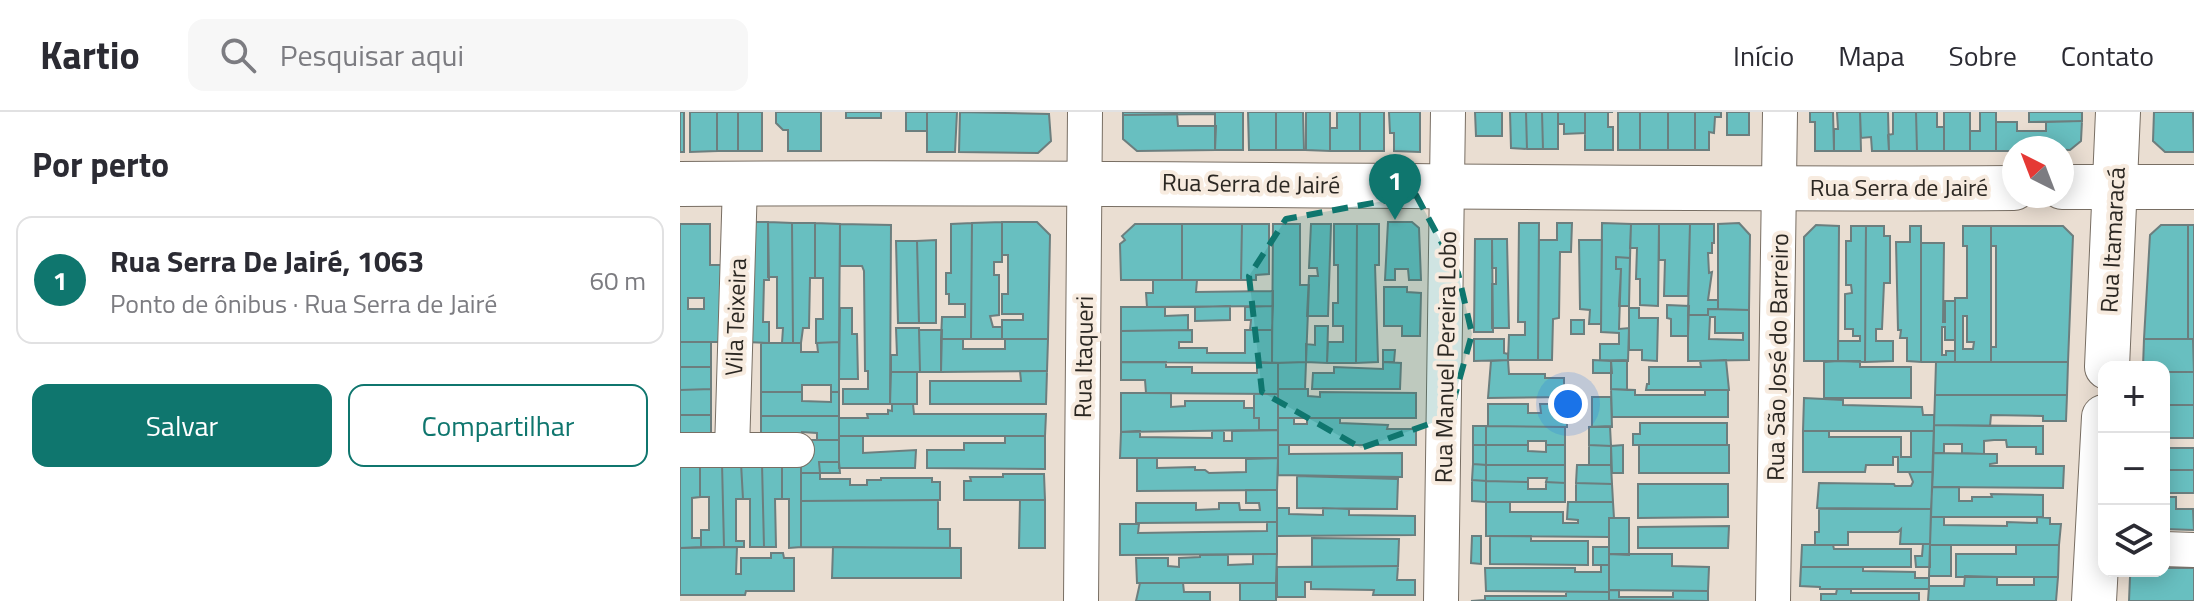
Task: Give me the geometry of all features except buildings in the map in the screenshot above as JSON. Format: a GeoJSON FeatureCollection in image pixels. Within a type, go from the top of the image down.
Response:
{"type":"FeatureCollection","features":[{"type":"Feature","properties":{"kind":"street","name":"Rua Itaqueri"},"geometry":{"type":"LineString","coordinates":[[1081,601],[1085,112]]}},
{"type":"Feature","properties":{"kind":"street","name":"Rua Manuel Pereira Lobo"},"geometry":{"type":"LineString","coordinates":[[1441,601],[1448,112]]}},
{"type":"Feature","properties":{"kind":"street","name":"Rua São José do Barreiro"},"geometry":{"type":"LineString","coordinates":[[1773,601],[1780,112]]}},
{"type":"Feature","properties":{"kind":"street","name":"Rua Itamaracá"},"geometry":{"type":"LineString","coordinates":[[2107,361],[2118,112]]}},
{"type":"Feature","properties":{"kind":"street","name":"Vila Teixeira"},"geometry":{"type":"LineString","coordinates":[[732,450],[740,183]]}},
{"type":"Feature","properties":{"kind":"street","name":"Rua Serra de Jairé"},"geometry":{"type":"LineString","coordinates":[[680,184],[2002,188]]}},
{"type":"Feature","properties":{"kind":"street"},"geometry":{"type":"LineString","coordinates":[[2074,187],[2194,187]]}},
{"type":"Feature","properties":{"kind":"street"},"geometry":{"type":"LineString","coordinates":[[2102,505],[2104,433]]}},
{"type":"Feature","properties":{"kind":"street"},"geometry":{"type":"LineString","coordinates":[[680,450],[797,450]]}},
{"type":"Feature","properties":{"kind":"street"},"geometry":{"type":"LineString","coordinates":[[2170,549],[2194,550]]}},
{"type":"Feature","properties":{"kind":"street"},"geometry":{"type":"LineString","coordinates":[[2094,601],[2098,571]]}},
{"type":"Feature","properties":{"kind":"highlighted area"},"geometry":{"type":"Polygon","coordinates":[[[1416,195],[1458,273],[1472,334],[1449,417],[1361,448],[1262,392],[1249,276],[1286,219],[1416,195]]]}},
{"type":"Feature","properties":{"kind":"place","name":"Rua Serra De Jairé, 1063"},"geometry":{"type":"Point","coordinates":[1395,220]}}]}
